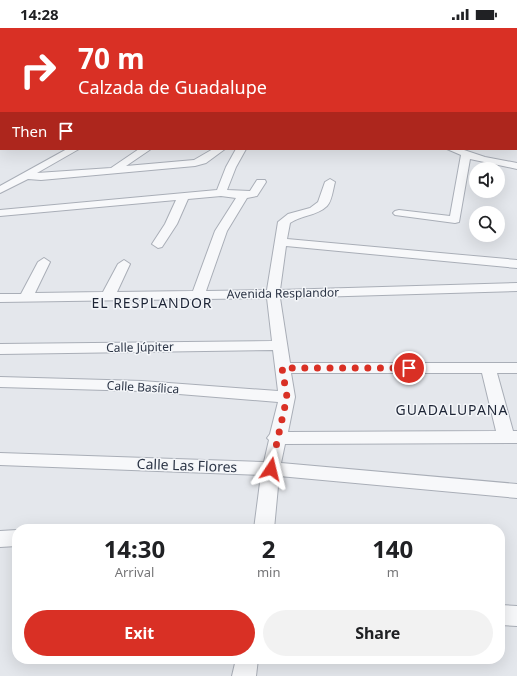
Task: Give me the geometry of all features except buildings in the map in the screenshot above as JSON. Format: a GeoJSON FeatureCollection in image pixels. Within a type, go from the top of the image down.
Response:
{"type":"FeatureCollection","features":[{"type":"Feature","properties":{"kind":"street"},"geometry":{"type":"LineString","coordinates":[[0,190],[72,150]]}},
{"type":"Feature","properties":{"kind":"street"},"geometry":{"type":"LineString","coordinates":[[114,170],[144,150]]}},
{"type":"Feature","properties":{"kind":"street"},"geometry":{"type":"LineString","coordinates":[[31,173],[31,176],[36,177],[195,163],[202,162],[219,150]]}},
{"type":"Feature","properties":{"kind":"street"},"geometry":{"type":"LineString","coordinates":[[221,193],[231,167],[240,150]]}},
{"type":"Feature","properties":{"kind":"street"},"geometry":{"type":"LineString","coordinates":[[455,150],[483,160],[517,166]]}},
{"type":"Feature","properties":{"kind":"street"},"geometry":{"type":"LineString","coordinates":[[399,213],[455,220],[466,154]]}},
{"type":"Feature","properties":{"kind":"street"},"geometry":{"type":"LineString","coordinates":[[0,213],[221,193],[243,195],[253,194],[261,182]]}},
{"type":"Feature","properties":{"kind":"street"},"geometry":{"type":"LineString","coordinates":[[265,524],[276,438],[287,397],[273,294],[284,222],[292,216],[314,210],[323,204],[330,182]]}},
{"type":"Feature","properties":{"kind":"street"},"geometry":{"type":"LineString","coordinates":[[198,295],[221,231],[243,195]]}},
{"type":"Feature","properties":{"kind":"street"},"geometry":{"type":"LineString","coordinates":[[158,244],[171,224],[183,197]]}},
{"type":"Feature","properties":{"kind":"street"},"geometry":{"type":"LineString","coordinates":[[281,242],[517,264]]}},
{"type":"Feature","properties":{"kind":"street"},"geometry":{"type":"LineString","coordinates":[[26,298],[44,262]]}},
{"type":"Feature","properties":{"kind":"street"},"geometry":{"type":"LineString","coordinates":[[108,296],[124,264]]}},
{"type":"Feature","properties":{"kind":"street","name":"Avenida Resplandor"},"geometry":{"type":"LineString","coordinates":[[0,298],[273,294],[517,287]]}},
{"type":"Feature","properties":{"kind":"street","name":"Calle Júpiter"},"geometry":{"type":"LineString","coordinates":[[0,349],[281,345]]}},
{"type":"Feature","properties":{"kind":"street"},"geometry":{"type":"LineString","coordinates":[[282,368],[517,368]]}},
{"type":"Feature","properties":{"kind":"street"},"geometry":{"type":"LineString","coordinates":[[276,438],[511,437],[488,368]]}},
{"type":"Feature","properties":{"kind":"street","name":"Calle Basílica"},"geometry":{"type":"LineString","coordinates":[[0,382],[142,386],[287,397]]}},
{"type":"Feature","properties":{"kind":"street","name":"Calle Las Flores"},"geometry":{"type":"LineString","coordinates":[[0,459],[271,469],[517,491]]}},
{"type":"Feature","properties":{"kind":"street"},"geometry":{"type":"LineString","coordinates":[[0,539],[12,538]]}},
{"type":"Feature","properties":{"kind":"street"},"geometry":{"type":"LineString","coordinates":[[505,615],[517,616]]}},
{"type":"Feature","properties":{"kind":"street"},"geometry":{"type":"LineString","coordinates":[[244,676],[246,664]]}},
{"type":"Feature","properties":{"kind":"district","name":"EL RESPLANDOR"},"geometry":{"type":"Point","coordinates":[152,302]}},
{"type":"Feature","properties":{"kind":"district","name":"GUADALUPANA"},"geometry":{"type":"Point","coordinates":[452,409]}},
{"type":"Feature","properties":{"kind":"route"},"geometry":{"type":"LineString","coordinates":[[271,469],[276,438],[287,397],[282,368],[409,368]]}}]}
